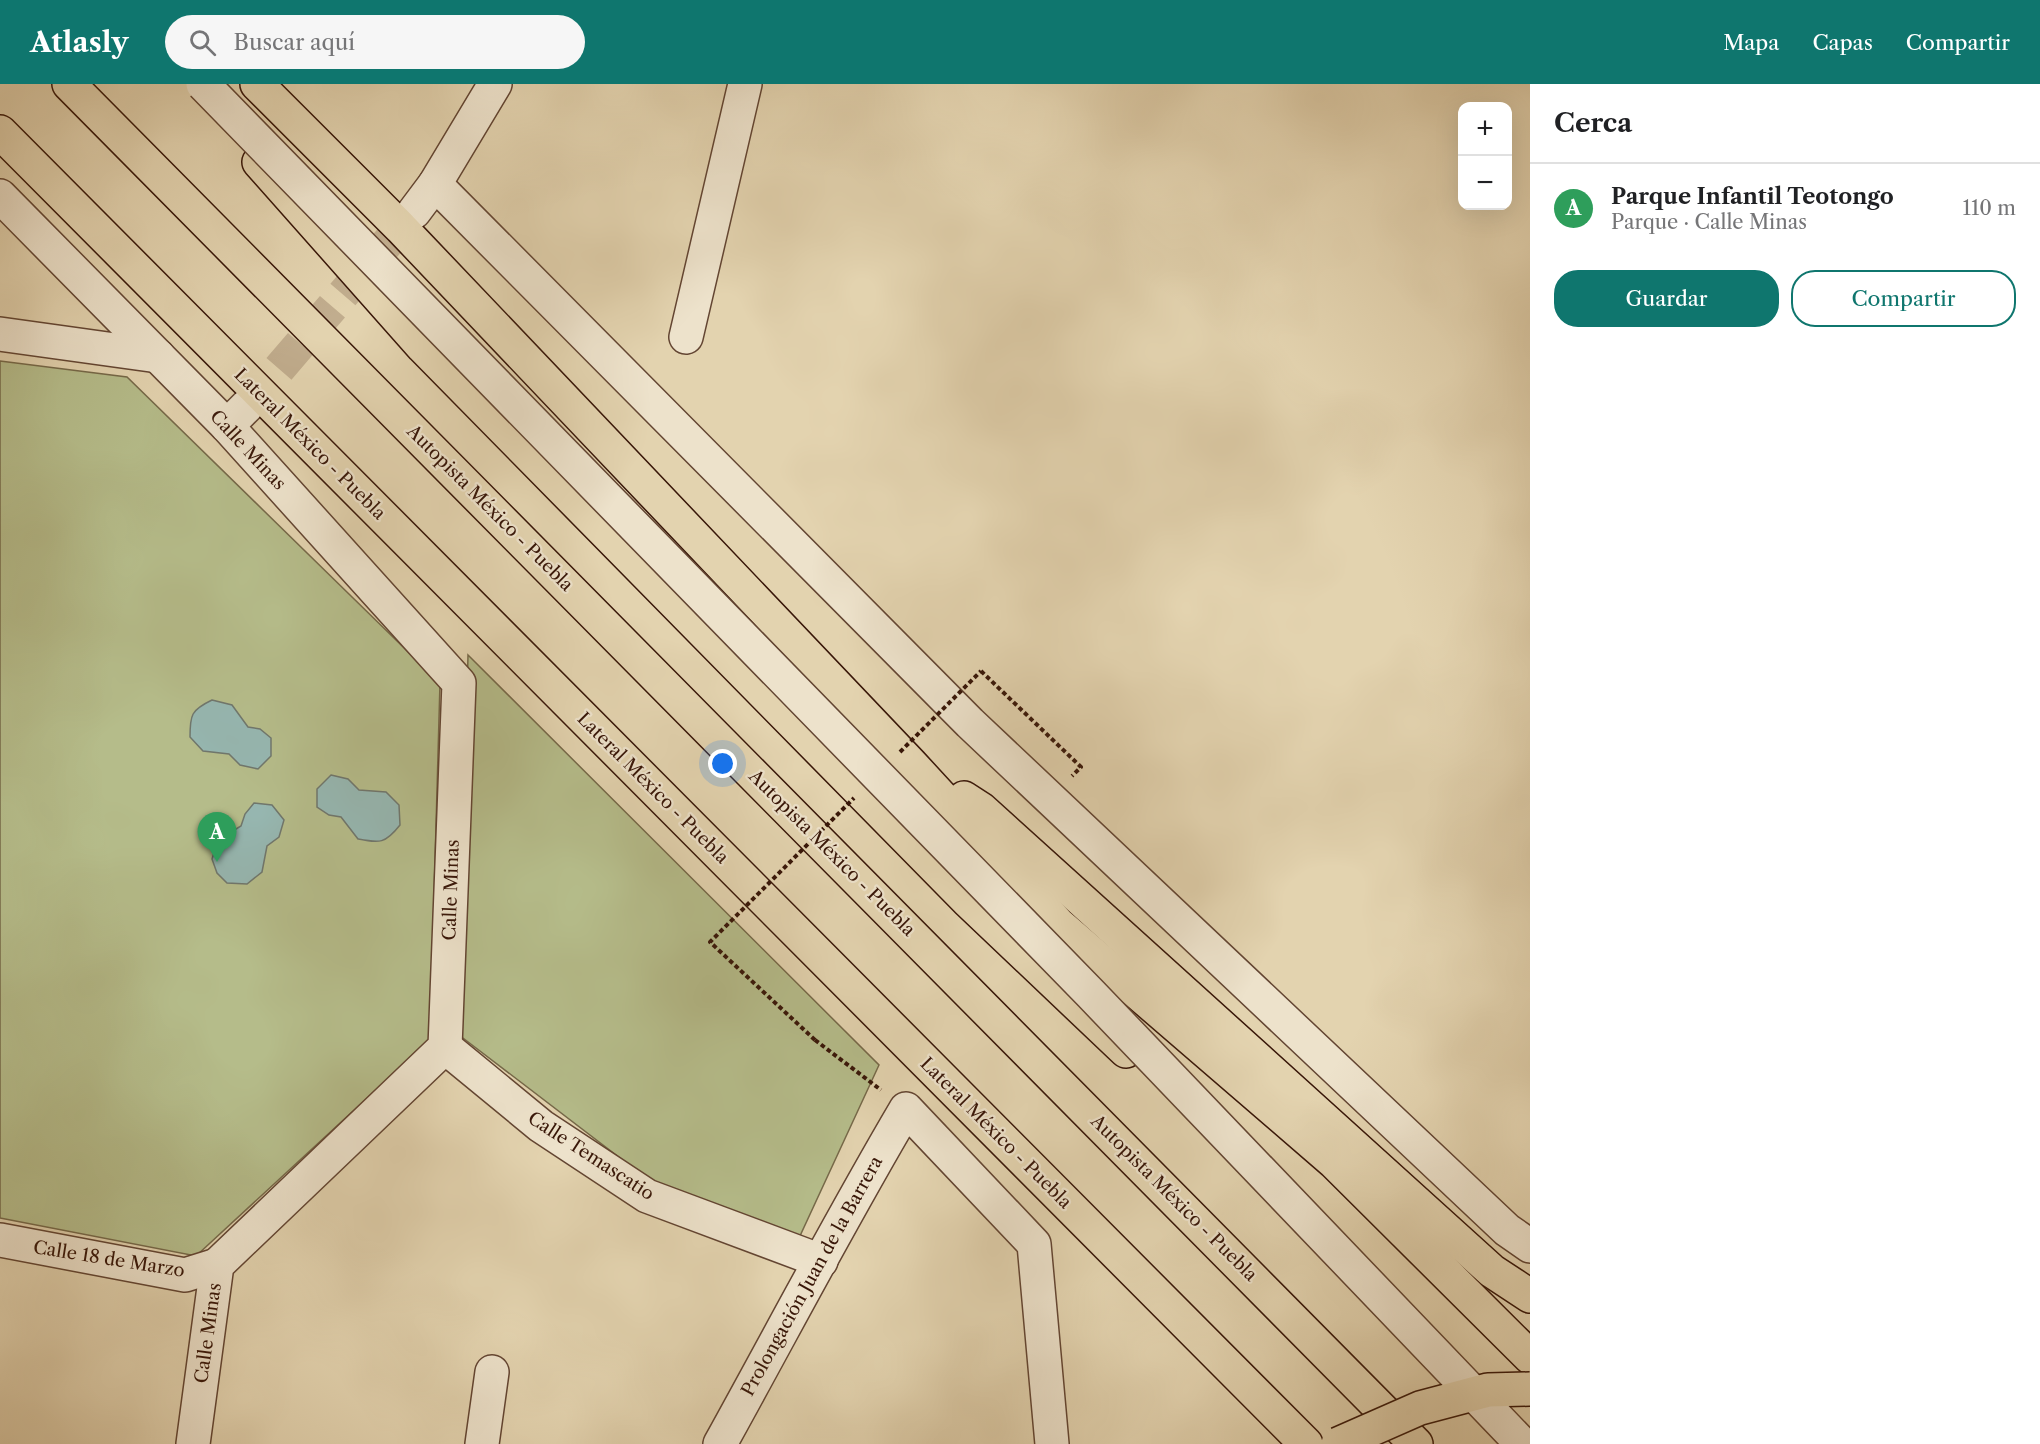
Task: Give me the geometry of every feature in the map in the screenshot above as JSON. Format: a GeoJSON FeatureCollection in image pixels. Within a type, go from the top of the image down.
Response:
{"type":"FeatureCollection","features":[{"type":"Feature","properties":{"kind":"main road","name":"Autopista México - Puebla"},"geometry":{"type":"LineString","coordinates":[[69,84],[1416,1444]]}},
{"type":"Feature","properties":{"kind":"main road"},"geometry":{"type":"LineString","coordinates":[[190,84],[423,347],[950,883],[1530,1438]]}},
{"type":"Feature","properties":{"kind":"main road"},"geometry":{"type":"LineString","coordinates":[[257,84],[409,237],[1058,924],[1334,1162],[1530,1357]]}},
{"type":"Feature","properties":{"kind":"main road","name":"Lateral México - Puebla"},"geometry":{"type":"LineString","coordinates":[[0,132],[1306,1444]]}},
{"type":"Feature","properties":{"kind":"main road"},"geometry":{"type":"LineString","coordinates":[[904,760],[981,809],[1492,1271],[1530,1296]]}},
{"type":"Feature","properties":{"kind":"main road"},"geometry":{"type":"LineString","coordinates":[[1338,1444],[1420,1408],[1488,1390],[1530,1389]]}},
{"type":"Feature","properties":{"kind":"street"},"geometry":{"type":"LineString","coordinates":[[203,84],[1083,985],[1522,1444]]}},
{"type":"Feature","properties":{"kind":"street"},"geometry":{"type":"LineString","coordinates":[[231,84],[468,325],[837,710],[1159,1037],[1530,1427]]}},
{"type":"Feature","properties":{"kind":"street"},"geometry":{"type":"LineString","coordinates":[[414,212],[435,184],[495,84]]}},
{"type":"Feature","properties":{"kind":"street"},"geometry":{"type":"LineString","coordinates":[[686,337],[745,84]]}},
{"type":"Feature","properties":{"kind":"street"},"geometry":{"type":"LineString","coordinates":[[435,184],[970,723],[1507,1230],[1530,1246]]}},
{"type":"Feature","properties":{"kind":"street","name":"Calle Minas"},"geometry":{"type":"LineString","coordinates":[[0,196],[158,356],[237,416],[459,683],[445,1047],[217,1265],[194,1444]]}},
{"type":"Feature","properties":{"kind":"street"},"geometry":{"type":"LineString","coordinates":[[0,334],[158,356]]}},
{"type":"Feature","properties":{"kind":"street","name":"Calle Temascatio"},"geometry":{"type":"LineString","coordinates":[[445,1047],[541,1126],[647,1196],[821,1261]]}},
{"type":"Feature","properties":{"kind":"street"},"geometry":{"type":"LineString","coordinates":[[906,1109],[1034,1244],[1052,1444]]}},
{"type":"Feature","properties":{"kind":"street","name":"Prolongación Juan de la Barrera"},"geometry":{"type":"LineString","coordinates":[[720,1444],[862,1182],[906,1109]]}},
{"type":"Feature","properties":{"kind":"street","name":"Calle 18 de Marzo"},"geometry":{"type":"LineString","coordinates":[[0,1240],[185,1275],[217,1265]]}},
{"type":"Feature","properties":{"kind":"street"},"geometry":{"type":"LineString","coordinates":[[482,1444],[492,1372]]}},
{"type":"Feature","properties":{"kind":"path"},"geometry":{"type":"LineString","coordinates":[[904,760],[981,670],[1081,768],[1071,777],[1063,769]]}},
{"type":"Feature","properties":{"kind":"path"},"geometry":{"type":"LineString","coordinates":[[854,798],[710,942],[815,1040],[906,1109]]}},
{"type":"Feature","properties":{"kind":"green space"},"geometry":{"type":"Polygon","coordinates":[[[0,361],[127,377],[440,683],[430,1040],[196,1256],[0,1218],[0,361]]]}},
{"type":"Feature","properties":{"kind":"green space"},"geometry":{"type":"Polygon","coordinates":[[[468,655],[879,1065],[799,1238],[658,1187],[459,1035],[468,655]]]}},
{"type":"Feature","properties":{"kind":"water"},"geometry":{"type":"Polygon","coordinates":[[[212,700],[232,705],[248,727],[260,729],[271,738],[271,756],[258,769],[240,765],[229,754],[203,751],[190,737],[190,723],[193,714],[212,700]]]}},
{"type":"Feature","properties":{"kind":"water"},"geometry":{"type":"Polygon","coordinates":[[[331,775],[348,779],[359,790],[386,792],[399,805],[400,825],[382,841],[358,839],[341,817],[329,815],[317,807],[317,789],[331,775]]]}},
{"type":"Feature","properties":{"kind":"water"},"geometry":{"type":"Polygon","coordinates":[[[254,803],[272,805],[284,820],[279,837],[267,846],[262,872],[247,884],[227,883],[217,873],[212,859],[218,840],[241,826],[245,814],[254,803]]]}},
{"type":"Feature","properties":{"kind":"tunnel"},"geometry":{"type":"LineString","coordinates":[[247,406],[414,212]]}},
{"type":"Feature","properties":{"kind":"place","name":"Parque Infantil Teotongo"},"geometry":{"type":"Point","coordinates":[217,862]}}]}
